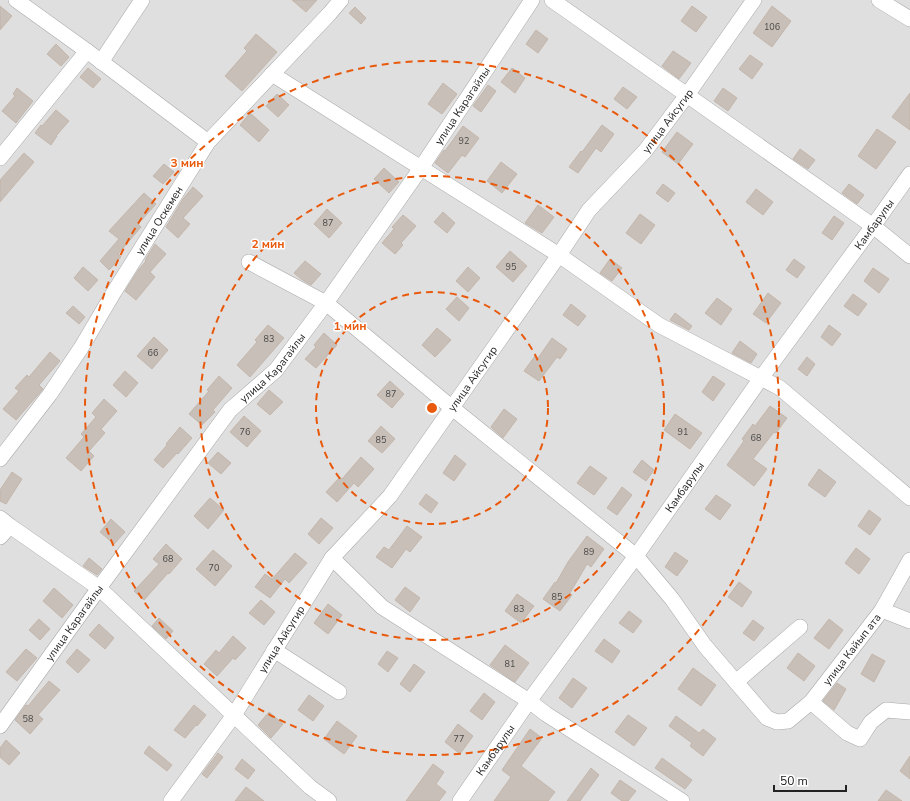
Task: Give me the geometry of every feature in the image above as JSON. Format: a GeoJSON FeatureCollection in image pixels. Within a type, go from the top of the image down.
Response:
{"type":"FeatureCollection","features":[{"type":"Feature","properties":{"kind":"street"},"geometry":{"type":"LineString","coordinates":[[16,0],[87,51],[208,142]]}},
{"type":"Feature","properties":{"kind":"street"},"geometry":{"type":"LineString","coordinates":[[101,62],[142,0]]}},
{"type":"Feature","properties":{"kind":"street","name":"улица Оскемен"},"geometry":{"type":"LineString","coordinates":[[0,459],[50,394],[81,348],[114,292],[208,142],[341,0]]}},
{"type":"Feature","properties":{"kind":"street","name":"улица Карагайлы"},"geometry":{"type":"LineString","coordinates":[[0,726],[230,410],[276,370],[326,303],[422,168],[532,0]]}},
{"type":"Feature","properties":{"kind":"street"},"geometry":{"type":"LineString","coordinates":[[552,0],[873,226],[910,256]]}},
{"type":"Feature","properties":{"kind":"street","name":"улица Айсугир"},"geometry":{"type":"LineString","coordinates":[[171,801],[234,714],[332,558],[390,496],[589,210],[645,151],[687,95],[754,0]]}},
{"type":"Feature","properties":{"kind":"street"},"geometry":{"type":"LineString","coordinates":[[879,0],[910,20]]}},
{"type":"Feature","properties":{"kind":"street"},"geometry":{"type":"LineString","coordinates":[[0,158],[87,51]]}},
{"type":"Feature","properties":{"kind":"street"},"geometry":{"type":"LineString","coordinates":[[272,74],[559,255],[659,325],[780,388],[910,498]]}},
{"type":"Feature","properties":{"kind":"street","name":"Камбарулы"},"geometry":{"type":"LineString","coordinates":[[460,801],[529,701],[636,556],[761,378],[910,174]]}},
{"type":"Feature","properties":{"kind":"street"},"geometry":{"type":"LineString","coordinates":[[248,262],[326,303],[451,407],[636,556],[672,599],[705,646],[736,682],[800,627]]}},
{"type":"Feature","properties":{"kind":"street"},"geometry":{"type":"LineString","coordinates":[[0,537],[5,522],[99,588],[310,787],[329,801]]}},
{"type":"Feature","properties":{"kind":"street"},"geometry":{"type":"LineString","coordinates":[[332,558],[382,607],[682,801]]}},
{"type":"Feature","properties":{"kind":"street","name":"улица Кайып ата"},"geometry":{"type":"LineString","coordinates":[[736,682],[767,718],[777,722],[788,720],[812,702],[882,610],[910,560]]}},
{"type":"Feature","properties":{"kind":"street"},"geometry":{"type":"LineString","coordinates":[[882,610],[910,621]]}},
{"type":"Feature","properties":{"kind":"street"},"geometry":{"type":"LineString","coordinates":[[274,650],[339,692]]}},
{"type":"Feature","properties":{"kind":"street"},"geometry":{"type":"LineString","coordinates":[[812,702],[847,733],[860,739],[871,722],[886,710],[910,712]]}},
{"type":"Feature","properties":{"kind":"shaded area"},"geometry":{"type":"Polygon","coordinates":[[[0,0],[910,0],[910,801],[0,801],[0,0]]]}},
{"type":"Feature","properties":{"kind":"building"},"geometry":{"type":"Polygon","coordinates":[[[292,0],[317,0],[306,12],[292,0]]]}},
{"type":"Feature","properties":{"kind":"building"},"geometry":{"type":"Polygon","coordinates":[[[0,6],[12,16],[0,30],[0,6]]]}},
{"type":"Feature","properties":{"kind":"building"},"geometry":{"type":"Polygon","coordinates":[[[692,6],[707,17],[696,32],[681,21],[692,6]]]}},
{"type":"Feature","properties":{"kind":"building"},"geometry":{"type":"Polygon","coordinates":[[[772,6],[791,21],[772,47],[753,33],[772,6]]]}},
{"type":"Feature","properties":{"kind":"building"},"geometry":{"type":"Polygon","coordinates":[[[355,7],[366,18],[361,24],[349,13],[355,7]]]}},
{"type":"Feature","properties":{"kind":"building"},"geometry":{"type":"Polygon","coordinates":[[[536,30],[548,39],[538,53],[526,44],[536,30]]]}},
{"type":"Feature","properties":{"kind":"building"},"geometry":{"type":"Polygon","coordinates":[[[256,34],[277,52],[242,91],[225,76],[247,51],[244,48],[256,34]]]}},
{"type":"Feature","properties":{"kind":"building"},"geometry":{"type":"Polygon","coordinates":[[[56,44],[69,57],[61,66],[47,54],[56,44]]]}},
{"type":"Feature","properties":{"kind":"building"},"geometry":{"type":"Polygon","coordinates":[[[673,51],[691,63],[679,79],[662,66],[673,51]]]}},
{"type":"Feature","properties":{"kind":"building"},"geometry":{"type":"Polygon","coordinates":[[[750,55],[763,64],[752,79],[739,69],[750,55]]]}},
{"type":"Feature","properties":{"kind":"building"},"geometry":{"type":"Polygon","coordinates":[[[88,68],[101,79],[93,88],[80,77],[88,68]]]}},
{"type":"Feature","properties":{"kind":"building"},"geometry":{"type":"Polygon","coordinates":[[[512,68],[525,78],[515,93],[501,82],[512,68]]]}},
{"type":"Feature","properties":{"kind":"building"},"geometry":{"type":"Polygon","coordinates":[[[443,83],[457,94],[442,114],[428,104],[443,83]]]}},
{"type":"Feature","properties":{"kind":"building"},"geometry":{"type":"Polygon","coordinates":[[[488,85],[496,91],[481,112],[473,106],[488,85]]]}},
{"type":"Feature","properties":{"kind":"building"},"geometry":{"type":"Polygon","coordinates":[[[623,87],[637,97],[627,109],[614,99],[623,87]]]}},
{"type":"Feature","properties":{"kind":"building"},"geometry":{"type":"Polygon","coordinates":[[[17,88],[33,101],[16,123],[2,111],[15,96],[13,94],[17,88]]]}},
{"type":"Feature","properties":{"kind":"building"},"geometry":{"type":"Polygon","coordinates":[[[723,88],[737,98],[728,111],[714,101],[723,88]]]}},
{"type":"Feature","properties":{"kind":"building"},"geometry":{"type":"Polygon","coordinates":[[[910,93],[910,130],[892,117],[910,93]]]}},
{"type":"Feature","properties":{"kind":"building"},"geometry":{"type":"Polygon","coordinates":[[[277,94],[289,105],[278,117],[266,106],[277,94]]]}},
{"type":"Feature","properties":{"kind":"building"},"geometry":{"type":"Polygon","coordinates":[[[56,110],[69,121],[56,136],[51,145],[35,133],[56,110]]]}},
{"type":"Feature","properties":{"kind":"building"},"geometry":{"type":"Polygon","coordinates":[[[250,113],[269,130],[259,142],[240,125],[250,113]]]}},
{"type":"Feature","properties":{"kind":"building"},"geometry":{"type":"Polygon","coordinates":[[[602,125],[614,134],[601,152],[596,148],[578,173],[569,167],[602,125]]]}},
{"type":"Feature","properties":{"kind":"building"},"geometry":{"type":"Polygon","coordinates":[[[463,126],[479,138],[465,157],[462,155],[448,173],[435,163],[463,126]]]}},
{"type":"Feature","properties":{"kind":"building"},"geometry":{"type":"Polygon","coordinates":[[[877,129],[896,142],[876,169],[858,156],[877,129]]]}},
{"type":"Feature","properties":{"kind":"building"},"geometry":{"type":"Polygon","coordinates":[[[677,132],[693,144],[678,164],[662,152],[677,132]]]}},
{"type":"Feature","properties":{"kind":"building"},"geometry":{"type":"Polygon","coordinates":[[[800,149],[815,160],[808,169],[793,159],[800,149]]]}},
{"type":"Feature","properties":{"kind":"building"},"geometry":{"type":"Polygon","coordinates":[[[24,153],[34,162],[0,202],[0,180],[24,153]]]}},
{"type":"Feature","properties":{"kind":"building"},"geometry":{"type":"Polygon","coordinates":[[[501,162],[517,174],[502,193],[487,181],[501,162]]]}},
{"type":"Feature","properties":{"kind":"building"},"geometry":{"type":"Polygon","coordinates":[[[164,164],[174,172],[163,184],[153,176],[164,164]]]}},
{"type":"Feature","properties":{"kind":"building"},"geometry":{"type":"Polygon","coordinates":[[[384,168],[399,182],[389,193],[374,179],[384,168]]]}},
{"type":"Feature","properties":{"kind":"building"},"geometry":{"type":"Polygon","coordinates":[[[663,184],[675,193],[668,202],[656,193],[663,184]]]}},
{"type":"Feature","properties":{"kind":"building"},"geometry":{"type":"Polygon","coordinates":[[[849,184],[864,195],[857,204],[842,193],[849,184]]]}},
{"type":"Feature","properties":{"kind":"building"},"geometry":{"type":"Polygon","coordinates":[[[193,187],[203,196],[183,218],[190,224],[178,238],[166,227],[183,199],[193,187]]]}},
{"type":"Feature","properties":{"kind":"building"},"geometry":{"type":"Polygon","coordinates":[[[756,189],[773,202],[763,215],[746,202],[756,189]]]}},
{"type":"Feature","properties":{"kind":"building"},"geometry":{"type":"Polygon","coordinates":[[[144,193],[156,204],[138,224],[141,227],[118,254],[121,257],[109,270],[100,261],[119,239],[109,231],[144,193]]]}},
{"type":"Feature","properties":{"kind":"building"},"geometry":{"type":"Polygon","coordinates":[[[538,205],[554,217],[542,233],[525,223],[538,205]]]}},
{"type":"Feature","properties":{"kind":"building"},"geometry":{"type":"Polygon","coordinates":[[[327,209],[342,223],[329,238],[314,224],[327,209]]]}},
{"type":"Feature","properties":{"kind":"building"},"geometry":{"type":"Polygon","coordinates":[[[443,212],[455,223],[447,233],[434,222],[443,212]]]}},
{"type":"Feature","properties":{"kind":"building"},"geometry":{"type":"Polygon","coordinates":[[[640,214],[655,225],[641,244],[626,233],[640,214]]]}},
{"type":"Feature","properties":{"kind":"building"},"geometry":{"type":"Polygon","coordinates":[[[403,215],[416,226],[401,243],[403,245],[395,254],[382,243],[394,229],[392,227],[403,215]]]}},
{"type":"Feature","properties":{"kind":"building"},"geometry":{"type":"Polygon","coordinates":[[[834,216],[844,223],[832,240],[822,233],[834,216]]]}},
{"type":"Feature","properties":{"kind":"building"},"geometry":{"type":"Polygon","coordinates":[[[155,244],[166,254],[150,272],[155,277],[136,300],[125,291],[146,261],[145,260],[155,244]]]}},
{"type":"Feature","properties":{"kind":"building"},"geometry":{"type":"Polygon","coordinates":[[[510,251],[527,266],[513,282],[496,267],[510,251]]]}},
{"type":"Feature","properties":{"kind":"building"},"geometry":{"type":"Polygon","coordinates":[[[610,259],[622,268],[612,281],[600,273],[610,259]]]}},
{"type":"Feature","properties":{"kind":"building"},"geometry":{"type":"Polygon","coordinates":[[[794,259],[805,267],[797,278],[786,270],[794,259]]]}},
{"type":"Feature","properties":{"kind":"building"},"geometry":{"type":"Polygon","coordinates":[[[305,261],[321,274],[311,285],[294,273],[305,261]]]}},
{"type":"Feature","properties":{"kind":"building"},"geometry":{"type":"Polygon","coordinates":[[[83,267],[98,280],[88,291],[74,278],[83,267]]]}},
{"type":"Feature","properties":{"kind":"building"},"geometry":{"type":"Polygon","coordinates":[[[468,267],[480,278],[468,292],[456,281],[468,267]]]}},
{"type":"Feature","properties":{"kind":"building"},"geometry":{"type":"Polygon","coordinates":[[[873,268],[889,279],[879,293],[864,281],[873,268]]]}},
{"type":"Feature","properties":{"kind":"building"},"geometry":{"type":"Polygon","coordinates":[[[768,293],[781,303],[766,323],[753,314],[768,293]]]}},
{"type":"Feature","properties":{"kind":"building"},"geometry":{"type":"Polygon","coordinates":[[[853,294],[867,304],[858,316],[844,306],[853,294]]]}},
{"type":"Feature","properties":{"kind":"building"},"geometry":{"type":"Polygon","coordinates":[[[457,297],[469,308],[459,321],[446,309],[457,297]]]}},
{"type":"Feature","properties":{"kind":"building"},"geometry":{"type":"Polygon","coordinates":[[[717,298],[732,309],[721,325],[705,313],[717,298]]]}},
{"type":"Feature","properties":{"kind":"building"},"geometry":{"type":"Polygon","coordinates":[[[571,304],[586,316],[578,326],[563,315],[571,304]]]}},
{"type":"Feature","properties":{"kind":"building"},"geometry":{"type":"Polygon","coordinates":[[[73,306],[85,317],[79,324],[66,313],[73,306]]]}},
{"type":"Feature","properties":{"kind":"building"},"geometry":{"type":"Polygon","coordinates":[[[675,313],[692,326],[689,330],[670,320],[675,313]]]}},
{"type":"Feature","properties":{"kind":"building"},"geometry":{"type":"Polygon","coordinates":[[[268,325],[284,338],[250,377],[237,365],[257,342],[255,340],[268,325]]]}},
{"type":"Feature","properties":{"kind":"building"},"geometry":{"type":"Polygon","coordinates":[[[829,325],[841,334],[832,346],[821,337],[829,325]]]}},
{"type":"Feature","properties":{"kind":"building"},"geometry":{"type":"Polygon","coordinates":[[[437,328],[451,340],[435,357],[422,345],[437,328]]]}},
{"type":"Feature","properties":{"kind":"building"},"geometry":{"type":"Polygon","coordinates":[[[324,333],[337,345],[316,368],[305,359],[316,347],[314,345],[324,333]]]}},
{"type":"Feature","properties":{"kind":"building"},"geometry":{"type":"Polygon","coordinates":[[[154,337],[168,350],[152,369],[137,356],[154,337]]]}},
{"type":"Feature","properties":{"kind":"building"},"geometry":{"type":"Polygon","coordinates":[[[552,338],[567,349],[560,359],[557,357],[539,381],[524,371],[535,356],[538,358],[552,338]]]}},
{"type":"Feature","properties":{"kind":"building"},"geometry":{"type":"Polygon","coordinates":[[[740,341],[757,354],[751,363],[732,353],[740,341]]]}},
{"type":"Feature","properties":{"kind":"building"},"geometry":{"type":"Polygon","coordinates":[[[50,352],[60,361],[39,385],[43,389],[16,420],[3,409],[19,391],[15,388],[27,375],[29,377],[50,352]]]}},
{"type":"Feature","properties":{"kind":"building"},"geometry":{"type":"Polygon","coordinates":[[[807,357],[815,364],[807,376],[798,369],[807,357]]]}},
{"type":"Feature","properties":{"kind":"building"},"geometry":{"type":"Polygon","coordinates":[[[125,371],[138,383],[126,397],[113,385],[125,371]]]}},
{"type":"Feature","properties":{"kind":"building"},"geometry":{"type":"Polygon","coordinates":[[[219,376],[232,388],[213,410],[215,412],[202,425],[189,414],[209,391],[207,390],[219,376]]]}},
{"type":"Feature","properties":{"kind":"building"},"geometry":{"type":"Polygon","coordinates":[[[713,376],[725,384],[713,401],[702,392],[713,376]]]}},
{"type":"Feature","properties":{"kind":"building"},"geometry":{"type":"Polygon","coordinates":[[[390,381],[404,394],[392,408],[377,395],[390,381]]]}},
{"type":"Feature","properties":{"kind":"building"},"geometry":{"type":"Polygon","coordinates":[[[269,390],[283,402],[270,415],[257,404],[269,390]]]}},
{"type":"Feature","properties":{"kind":"building"},"geometry":{"type":"Polygon","coordinates":[[[104,399],[117,411],[101,429],[105,433],[89,451],[94,456],[81,471],[66,458],[84,437],[81,434],[96,417],[92,413],[104,399]]]}},
{"type":"Feature","properties":{"kind":"building"},"geometry":{"type":"Polygon","coordinates":[[[770,406],[787,418],[753,459],[767,469],[754,486],[727,465],[744,441],[742,439],[753,424],[755,426],[770,406]]]}},
{"type":"Feature","properties":{"kind":"building"},"geometry":{"type":"Polygon","coordinates":[[[504,409],[517,419],[503,438],[491,427],[504,409]]]}},
{"type":"Feature","properties":{"kind":"building"},"geometry":{"type":"Polygon","coordinates":[[[675,414],[702,433],[690,449],[664,430],[675,414]]]}},
{"type":"Feature","properties":{"kind":"building"},"geometry":{"type":"Polygon","coordinates":[[[244,416],[261,431],[247,447],[230,432],[244,416]]]}},
{"type":"Feature","properties":{"kind":"building"},"geometry":{"type":"Polygon","coordinates":[[[381,426],[395,439],[382,453],[368,441],[381,426]]]}},
{"type":"Feature","properties":{"kind":"building"},"geometry":{"type":"Polygon","coordinates":[[[180,427],[192,438],[163,468],[154,460],[180,427]]]}},
{"type":"Feature","properties":{"kind":"building"},"geometry":{"type":"Polygon","coordinates":[[[218,452],[231,463],[221,474],[208,463],[218,452]]]}},
{"type":"Feature","properties":{"kind":"building"},"geometry":{"type":"Polygon","coordinates":[[[455,455],[466,464],[454,481],[443,473],[455,455]]]}},
{"type":"Feature","properties":{"kind":"building"},"geometry":{"type":"Polygon","coordinates":[[[361,457],[374,469],[358,487],[354,483],[337,502],[326,492],[340,477],[342,479],[361,457]]]}},
{"type":"Feature","properties":{"kind":"building"},"geometry":{"type":"Polygon","coordinates":[[[642,460],[654,470],[646,481],[633,472],[642,460]]]}},
{"type":"Feature","properties":{"kind":"building"},"geometry":{"type":"Polygon","coordinates":[[[590,466],[607,478],[594,495],[577,483],[590,466]]]}},
{"type":"Feature","properties":{"kind":"building"},"geometry":{"type":"Polygon","coordinates":[[[819,469],[836,482],[825,497],[808,485],[819,469]]]}},
{"type":"Feature","properties":{"kind":"building"},"geometry":{"type":"Polygon","coordinates":[[[12,472],[22,479],[6,504],[0,501],[0,490],[12,472]]]}},
{"type":"Feature","properties":{"kind":"building"},"geometry":{"type":"Polygon","coordinates":[[[622,487],[632,495],[617,515],[607,508],[622,487]]]}},
{"type":"Feature","properties":{"kind":"building"},"geometry":{"type":"Polygon","coordinates":[[[426,494],[438,503],[431,513],[419,504],[426,494]]]}},
{"type":"Feature","properties":{"kind":"building"},"geometry":{"type":"Polygon","coordinates":[[[716,495],[731,505],[720,520],[705,509],[716,495]]]}},
{"type":"Feature","properties":{"kind":"building"},"geometry":{"type":"Polygon","coordinates":[[[210,498],[224,510],[208,529],[194,516],[210,498]]]}},
{"type":"Feature","properties":{"kind":"building"},"geometry":{"type":"Polygon","coordinates":[[[869,510],[881,519],[870,535],[858,526],[869,510]]]}},
{"type":"Feature","properties":{"kind":"building"},"geometry":{"type":"Polygon","coordinates":[[[321,518],[333,528],[319,544],[308,534],[321,518]]]}},
{"type":"Feature","properties":{"kind":"building"},"geometry":{"type":"Polygon","coordinates":[[[111,519],[125,532],[114,544],[100,532],[111,519]]]}},
{"type":"Feature","properties":{"kind":"building"},"geometry":{"type":"Polygon","coordinates":[[[407,526],[422,537],[410,552],[406,549],[392,568],[376,557],[384,547],[389,550],[407,526]]]}},
{"type":"Feature","properties":{"kind":"building"},"geometry":{"type":"Polygon","coordinates":[[[587,536],[604,549],[591,567],[587,564],[570,593],[572,595],[560,611],[543,599],[555,582],[556,583],[568,562],[587,536]]]}},
{"type":"Feature","properties":{"kind":"building"},"geometry":{"type":"Polygon","coordinates":[[[166,544],[182,559],[144,600],[134,591],[159,564],[153,559],[166,544]]]}},
{"type":"Feature","properties":{"kind":"building"},"geometry":{"type":"Polygon","coordinates":[[[856,548],[870,559],[859,574],[845,563],[856,548]]]}},
{"type":"Feature","properties":{"kind":"building"},"geometry":{"type":"Polygon","coordinates":[[[213,550],[232,566],[215,586],[196,569],[213,550]]]}},
{"type":"Feature","properties":{"kind":"building"},"geometry":{"type":"Polygon","coordinates":[[[675,552],[688,561],[677,576],[665,567],[675,552]]]}},
{"type":"Feature","properties":{"kind":"building"},"geometry":{"type":"Polygon","coordinates":[[[295,553],[307,563],[289,583],[285,579],[270,598],[255,587],[265,574],[272,579],[295,553]]]}},
{"type":"Feature","properties":{"kind":"building"},"geometry":{"type":"Polygon","coordinates":[[[89,558],[102,569],[97,575],[83,566],[89,558]]]}},
{"type":"Feature","properties":{"kind":"building"},"geometry":{"type":"Polygon","coordinates":[[[739,582],[752,592],[742,607],[728,597],[739,582]]]}},
{"type":"Feature","properties":{"kind":"building"},"geometry":{"type":"Polygon","coordinates":[[[405,587],[420,598],[410,612],[395,600],[405,587]]]}},
{"type":"Feature","properties":{"kind":"building"},"geometry":{"type":"Polygon","coordinates":[[[54,588],[73,605],[62,618],[43,601],[54,588]]]}},
{"type":"Feature","properties":{"kind":"building"},"geometry":{"type":"Polygon","coordinates":[[[517,594],[534,606],[521,623],[505,611],[517,594]]]}},
{"type":"Feature","properties":{"kind":"building"},"geometry":{"type":"Polygon","coordinates":[[[261,600],[275,612],[264,625],[249,613],[261,600]]]}},
{"type":"Feature","properties":{"kind":"building"},"geometry":{"type":"Polygon","coordinates":[[[328,604],[342,615],[328,634],[314,623],[328,604]]]}},
{"type":"Feature","properties":{"kind":"building"},"geometry":{"type":"Polygon","coordinates":[[[629,611],[642,621],[633,633],[619,623],[629,611]]]}},
{"type":"Feature","properties":{"kind":"building"},"geometry":{"type":"Polygon","coordinates":[[[159,618],[173,631],[166,639],[152,626],[159,618]]]}},
{"type":"Feature","properties":{"kind":"building"},"geometry":{"type":"Polygon","coordinates":[[[39,619],[50,629],[40,640],[29,630],[39,619]]]}},
{"type":"Feature","properties":{"kind":"building"},"geometry":{"type":"Polygon","coordinates":[[[829,619],[843,630],[829,649],[814,638],[829,619]]]}},
{"type":"Feature","properties":{"kind":"building"},"geometry":{"type":"Polygon","coordinates":[[[753,620],[764,628],[754,641],[743,633],[753,620]]]}},
{"type":"Feature","properties":{"kind":"building"},"geometry":{"type":"Polygon","coordinates":[[[99,624],[114,638],[105,649],[89,635],[99,624]]]}},
{"type":"Feature","properties":{"kind":"building"},"geometry":{"type":"Polygon","coordinates":[[[233,636],[246,648],[235,660],[233,658],[217,676],[204,664],[216,650],[219,653],[233,636]]]}},
{"type":"Feature","properties":{"kind":"building"},"geometry":{"type":"Polygon","coordinates":[[[604,639],[620,651],[612,663],[595,651],[604,639]]]}},
{"type":"Feature","properties":{"kind":"building"},"geometry":{"type":"Polygon","coordinates":[[[505,645],[529,663],[515,682],[490,665],[505,645]]]}},
{"type":"Feature","properties":{"kind":"building"},"geometry":{"type":"Polygon","coordinates":[[[26,649],[37,658],[17,681],[6,672],[26,649]]]}},
{"type":"Feature","properties":{"kind":"building"},"geometry":{"type":"Polygon","coordinates":[[[77,649],[90,660],[78,673],[66,662],[77,649]]]}},
{"type":"Feature","properties":{"kind":"building"},"geometry":{"type":"Polygon","coordinates":[[[387,651],[398,658],[388,672],[378,664],[387,651]]]}},
{"type":"Feature","properties":{"kind":"building"},"geometry":{"type":"Polygon","coordinates":[[[798,653],[815,666],[804,681],[787,668],[798,653]]]}},
{"type":"Feature","properties":{"kind":"building"},"geometry":{"type":"Polygon","coordinates":[[[872,654],[885,661],[874,682],[861,674],[872,654]]]}},
{"type":"Feature","properties":{"kind":"building"},"geometry":{"type":"Polygon","coordinates":[[[414,664],[425,672],[410,692],[400,684],[414,664]]]}},
{"type":"Feature","properties":{"kind":"building"},"geometry":{"type":"Polygon","coordinates":[[[693,668],[716,685],[701,706],[678,689],[693,668]]]}},
{"type":"Feature","properties":{"kind":"building"},"geometry":{"type":"Polygon","coordinates":[[[573,678],[587,688],[572,708],[559,698],[573,678]]]}},
{"type":"Feature","properties":{"kind":"building"},"geometry":{"type":"Polygon","coordinates":[[[49,681],[60,690],[38,715],[43,719],[30,734],[15,720],[26,705],[28,706],[49,681]]]}},
{"type":"Feature","properties":{"kind":"building"},"geometry":{"type":"Polygon","coordinates":[[[837,683],[846,689],[834,710],[823,701],[837,683]]]}},
{"type":"Feature","properties":{"kind":"building"},"geometry":{"type":"Polygon","coordinates":[[[484,693],[495,702],[482,720],[470,711],[484,693]]]}},
{"type":"Feature","properties":{"kind":"building"},"geometry":{"type":"Polygon","coordinates":[[[309,695],[324,706],[313,721],[298,710],[309,695]]]}},
{"type":"Feature","properties":{"kind":"building"},"geometry":{"type":"Polygon","coordinates":[[[194,705],[206,715],[185,738],[174,730],[194,705]]]}},
{"type":"Feature","properties":{"kind":"building"},"geometry":{"type":"Polygon","coordinates":[[[269,712],[283,724],[271,738],[258,725],[269,712]]]}},
{"type":"Feature","properties":{"kind":"building"},"geometry":{"type":"Polygon","coordinates":[[[628,715],[647,728],[634,746],[615,732],[628,715]]]}},
{"type":"Feature","properties":{"kind":"building"},"geometry":{"type":"Polygon","coordinates":[[[676,716],[699,733],[703,729],[716,739],[703,756],[690,746],[692,743],[669,726],[676,716]]]}},
{"type":"Feature","properties":{"kind":"building"},"geometry":{"type":"Polygon","coordinates":[[[337,721],[357,736],[344,754],[324,739],[337,721]]]}},
{"type":"Feature","properties":{"kind":"building"},"geometry":{"type":"Polygon","coordinates":[[[458,724],[473,736],[460,754],[445,742],[458,724]]]}},
{"type":"Feature","properties":{"kind":"building"},"geometry":{"type":"Polygon","coordinates":[[[530,729],[542,738],[521,766],[555,792],[548,801],[494,801],[511,777],[502,770],[530,729]]]}},
{"type":"Feature","properties":{"kind":"building"},"geometry":{"type":"Polygon","coordinates":[[[6,740],[20,753],[9,765],[0,757],[0,748],[6,740]]]}},
{"type":"Feature","properties":{"kind":"building"},"geometry":{"type":"Polygon","coordinates":[[[149,746],[172,765],[167,771],[144,753],[149,746]]]}},
{"type":"Feature","properties":{"kind":"building"},"geometry":{"type":"Polygon","coordinates":[[[218,753],[223,757],[207,778],[202,774],[218,753]]]}},
{"type":"Feature","properties":{"kind":"building"},"geometry":{"type":"Polygon","coordinates":[[[910,756],[910,779],[900,771],[910,756]]]}},
{"type":"Feature","properties":{"kind":"building"},"geometry":{"type":"Polygon","coordinates":[[[662,758],[692,780],[685,789],[655,768],[662,758]]]}},
{"type":"Feature","properties":{"kind":"building"},"geometry":{"type":"Polygon","coordinates":[[[242,759],[255,770],[248,779],[235,769],[242,759]]]}},
{"type":"Feature","properties":{"kind":"building"},"geometry":{"type":"Polygon","coordinates":[[[433,764],[444,772],[436,784],[446,792],[439,801],[406,801],[433,764]]]}},
{"type":"Feature","properties":{"kind":"building"},"geometry":{"type":"Polygon","coordinates":[[[591,768],[599,775],[580,801],[567,801],[591,768]]]}},
{"type":"Feature","properties":{"kind":"building"},"geometry":{"type":"Polygon","coordinates":[[[620,780],[636,791],[628,801],[622,801],[611,793],[620,780]]]}},
{"type":"Feature","properties":{"kind":"building"},"geometry":{"type":"Polygon","coordinates":[[[246,787],[264,801],[235,801],[246,787]]]}},
{"type":"Feature","properties":{"kind":"building"},"geometry":{"type":"Polygon","coordinates":[[[886,790],[902,801],[878,801],[886,790]]]}}]}
